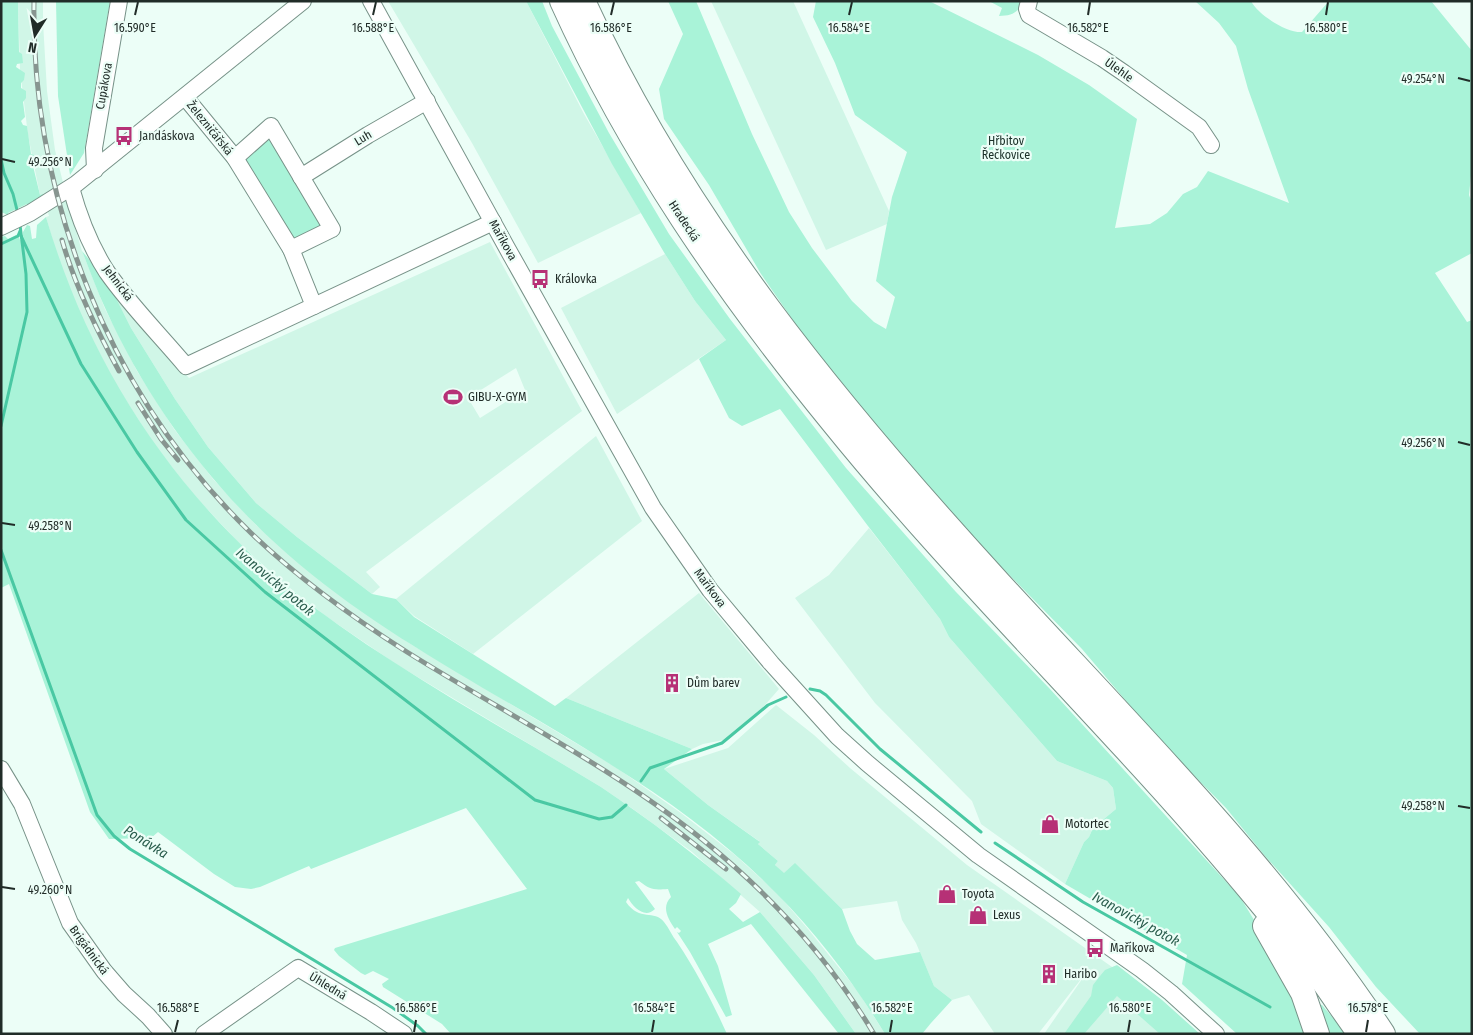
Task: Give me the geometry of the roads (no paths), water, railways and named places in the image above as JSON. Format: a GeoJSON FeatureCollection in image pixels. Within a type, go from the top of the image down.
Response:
{"type":"FeatureCollection","features":[{"type":"Feature","properties":{"kind":"highway","name":"Hradecká"},"geometry":{"type":"LineString","coordinates":[[562,1],[615,108],[643,157],[707,257],[752,320],[833,423],[971,581],[1175,802],[1232,868]]}},
{"type":"Feature","properties":{"kind":"highway"},"geometry":{"type":"LineString","coordinates":[[583,1],[622,80],[672,168],[761,300],[814,369],[922,497],[1190,790],[1270,884],[1336,967],[1383,1034]]}},
{"type":"Feature","properties":{"kind":"highway"},"geometry":{"type":"LineString","coordinates":[[1232,868],[1303,993],[1317,1034]]}},
{"type":"Feature","properties":{"kind":"highway"},"geometry":{"type":"LineString","coordinates":[[1232,868],[1305,957],[1360,1034]]}},
{"type":"Feature","properties":{"kind":"highway"},"geometry":{"type":"LineString","coordinates":[[1336,967],[1373,1003],[1398,1034]]}},
{"type":"Feature","properties":{"kind":"street","name":"Cupákova"},"geometry":{"type":"LineString","coordinates":[[95,170],[94,148],[119,1]]}},
{"type":"Feature","properties":{"kind":"street"},"geometry":{"type":"LineString","coordinates":[[6,225],[27,215],[71,188],[95,170],[303,1]]}},
{"type":"Feature","properties":{"kind":"street","name":"Maříkova"},"geometry":{"type":"LineString","coordinates":[[372,1],[653,508],[710,590],[771,663],[837,736],[978,855],[1142,970],[1171,993],[1216,1034]]}},
{"type":"Feature","properties":{"kind":"street","name":"Úlehle"},"geometry":{"type":"LineString","coordinates":[[1029,1],[1028,16],[1102,58],[1124,73],[1198,128],[1211,145]]}},
{"type":"Feature","properties":{"kind":"street","name":"Železničářská"},"geometry":{"type":"LineString","coordinates":[[185,97],[235,158],[291,249]]}},
{"type":"Feature","properties":{"kind":"street","name":"Luh"},"geometry":{"type":"LineString","coordinates":[[301,177],[427,101]]}},
{"type":"Feature","properties":{"kind":"street"},"geometry":{"type":"LineString","coordinates":[[235,158],[271,126],[332,229],[291,249],[314,306],[493,222]]}},
{"type":"Feature","properties":{"kind":"street","name":"Jehnická"},"geometry":{"type":"LineString","coordinates":[[71,188],[84,228],[106,270],[186,366],[314,306]]}},
{"type":"Feature","properties":{"kind":"street","name":"Brigádnická"},"geometry":{"type":"LineString","coordinates":[[1,769],[22,804],[70,923],[104,972],[164,1034]]}},
{"type":"Feature","properties":{"kind":"street","name":"Úhledná"},"geometry":{"type":"LineString","coordinates":[[204,1034],[298,968],[404,1034]]}},
{"type":"Feature","properties":{"kind":"waterway","name":"Ponávka"},"geometry":{"type":"LineString","coordinates":[[1,159],[18,214]]}},
{"type":"Feature","properties":{"kind":"waterway","name":"Ponávka"},"geometry":{"type":"LineString","coordinates":[[1,426],[27,312],[26,274],[20,225]]}},
{"type":"Feature","properties":{"kind":"waterway"},"geometry":{"type":"LineString","coordinates":[[1,244],[18,236],[20,231]]}},
{"type":"Feature","properties":{"kind":"waterway","name":"Ivanovický potok"},"geometry":{"type":"LineString","coordinates":[[21,236],[81,364],[137,452],[186,520],[265,592],[535,800],[599,819],[612,817],[626,805]]}},
{"type":"Feature","properties":{"kind":"waterway","name":"Ponávka"},"geometry":{"type":"LineString","coordinates":[[1,550],[97,815],[114,836],[130,849],[393,1008],[426,1034]]}},
{"type":"Feature","properties":{"kind":"waterway","name":"Ivanovický potok"},"geometry":{"type":"LineString","coordinates":[[810,689],[820,691],[826,695],[880,749],[981,832]]}},
{"type":"Feature","properties":{"kind":"waterway","name":"Ivanovický potok"},"geometry":{"type":"LineString","coordinates":[[641,781],[650,768],[722,743],[768,705],[786,697]]}},
{"type":"Feature","properties":{"kind":"waterway","name":"Ivanovický potok"},"geometry":{"type":"LineString","coordinates":[[995,843],[1083,902],[1270,1007]]}},
{"type":"Feature","properties":{"kind":"railway"},"geometry":{"type":"LineString","coordinates":[[34,1],[37,75],[47,148],[64,220],[88,289],[119,356],[157,419],[201,479],[269,550],[346,611],[444,675],[595,765],[703,840],[752,883],[797,930],[838,980],[874,1034]]}},
{"type":"Feature","properties":{"kind":"railway"},"geometry":{"type":"LineString","coordinates":[[62,240],[73,274],[87,307],[119,371]]}},
{"type":"Feature","properties":{"kind":"railway"},"geometry":{"type":"LineString","coordinates":[[138,403],[161,439],[178,460]]}},
{"type":"Feature","properties":{"kind":"railway"},"geometry":{"type":"LineString","coordinates":[[661,818],[726,869]]}},
{"type":"Feature","properties":{"kind":"place","name":"Jandáskova"},"geometry":{"type":"Point","coordinates":[124,136]}},
{"type":"Feature","properties":{"kind":"place","name":"Královka"},"geometry":{"type":"Point","coordinates":[540,279]}},
{"type":"Feature","properties":{"kind":"place","name":"GIBU-X-GYM"},"geometry":{"type":"Point","coordinates":[453,397]}},
{"type":"Feature","properties":{"kind":"place","name":"Dům barev"},"geometry":{"type":"Point","coordinates":[672,683]}},
{"type":"Feature","properties":{"kind":"place","name":"Motortec"},"geometry":{"type":"Point","coordinates":[1050,824]}},
{"type":"Feature","properties":{"kind":"place","name":"Toyota"},"geometry":{"type":"Point","coordinates":[947,894]}},
{"type":"Feature","properties":{"kind":"place","name":"Lexus"},"geometry":{"type":"Point","coordinates":[978,915]}},
{"type":"Feature","properties":{"kind":"place","name":"Maříkova"},"geometry":{"type":"Point","coordinates":[1095,948]}},
{"type":"Feature","properties":{"kind":"place","name":"Haribo"},"geometry":{"type":"Point","coordinates":[1049,974]}},
{"type":"Feature","properties":{"kind":"park label","name":"Hřbitov Řečkovice"},"geometry":{"type":"Point","coordinates":[1006,148]}}]}
